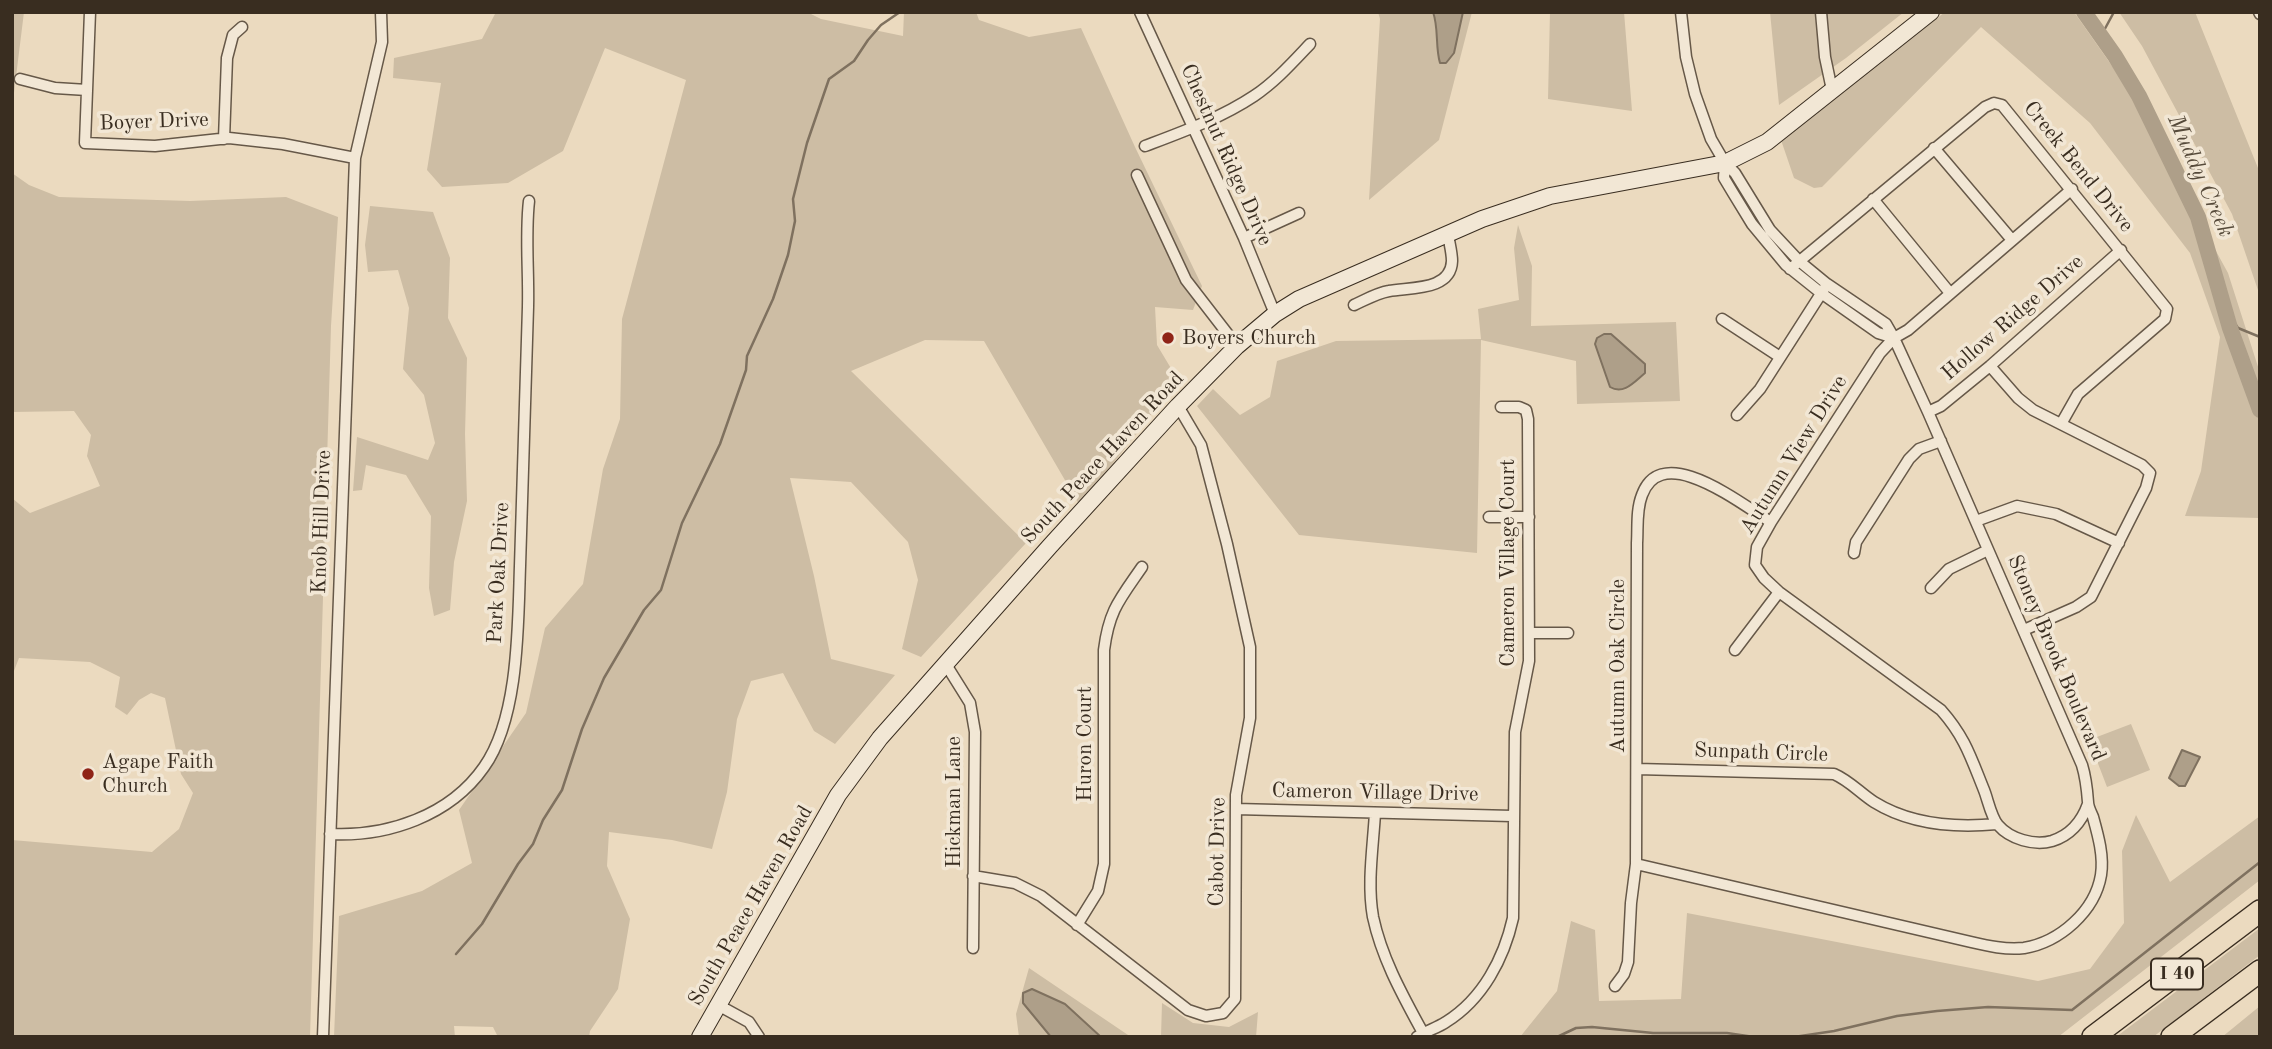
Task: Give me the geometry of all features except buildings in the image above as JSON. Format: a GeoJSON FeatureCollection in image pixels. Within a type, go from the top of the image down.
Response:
{"type":"FeatureCollection","features":[{"type":"Feature","properties":{"kind":"highway","name":"I 40"},"geometry":{"type":"LineString","coordinates":[[2093,1037],[2260,911]]}},
{"type":"Feature","properties":{"kind":"highway","name":"I 40"},"geometry":{"type":"LineString","coordinates":[[2172,1037],[2260,971]]}},
{"type":"Feature","properties":{"kind":"main road","name":"South Peace Haven Road"},"geometry":{"type":"LineString","coordinates":[[700,1037],[838,795],[880,738],[1178,406],[1237,346],[1275,314],[1299,299],[1482,219],[1550,196],[1725,163],[1767,142],[1931,12]]}},
{"type":"Feature","properties":{"kind":"street","name":"Boyer Drive"},"geometry":{"type":"LineString","coordinates":[[90,12],[85,144],[155,146],[224,139],[283,144],[355,158]]}},
{"type":"Feature","properties":{"kind":"street","name":"Knob Hill Drive"},"geometry":{"type":"LineString","coordinates":[[323,1037],[355,158],[382,42],[381,12]]}},
{"type":"Feature","properties":{"kind":"street","name":"Chestnut Ridge Drive"},"geometry":{"type":"LineString","coordinates":[[1140,12],[1244,238],[1275,314]]}},
{"type":"Feature","properties":{"kind":"street","name":"Stoney Brook Boulevard"},"geometry":{"type":"LineString","coordinates":[[1636,864],[1996,948],[2024,948],[2043,942],[2076,921],[2094,896],[2102,863],[2082,765],[1894,338],[1886,324],[1824,289],[1773,251],[1732,194],[1724,178],[1725,163],[1711,139],[1695,94],[1686,57],[1681,12]]}},
{"type":"Feature","properties":{"kind":"street"},"geometry":{"type":"LineString","coordinates":[[1821,12],[1825,57],[1832,90]]}},
{"type":"Feature","properties":{"kind":"street"},"geometry":{"type":"LineString","coordinates":[[224,139],[227,58],[233,35],[242,27]]}},
{"type":"Feature","properties":{"kind":"street"},"geometry":{"type":"LineString","coordinates":[[1145,146],[1193,127],[1255,96],[1310,44]]}},
{"type":"Feature","properties":{"kind":"street"},"geometry":{"type":"LineString","coordinates":[[20,79],[55,88],[87,90]]}},
{"type":"Feature","properties":{"kind":"street","name":"Creek Bend Drive"},"geometry":{"type":"LineString","coordinates":[[1795,265],[1985,107],[1998,104],[2006,109],[2166,305],[2165,320],[2078,394],[2062,424]]}},
{"type":"Feature","properties":{"kind":"street"},"geometry":{"type":"LineString","coordinates":[[1934,148],[2012,240]]}},
{"type":"Feature","properties":{"kind":"street"},"geometry":{"type":"LineString","coordinates":[[1137,174],[1186,280],[1237,346]]}},
{"type":"Feature","properties":{"kind":"street","name":"Autumn View Drive"},"geometry":{"type":"LineString","coordinates":[[1997,824],[1962,735],[1941,710],[1779,592],[1755,565],[1757,547],[1770,522],[1880,354],[1894,338],[1908,330],[2072,189]]}},
{"type":"Feature","properties":{"kind":"street"},"geometry":{"type":"LineString","coordinates":[[1873,199],[1950,293]]}},
{"type":"Feature","properties":{"kind":"street","name":"Park Oak Drive"},"geometry":{"type":"LineString","coordinates":[[330,834],[378,832],[403,825],[446,803],[485,767],[500,736],[509,703],[517,633],[529,201]]}},
{"type":"Feature","properties":{"kind":"street"},"geometry":{"type":"LineString","coordinates":[[1244,238],[1299,213]]}},
{"type":"Feature","properties":{"kind":"street"},"geometry":{"type":"LineString","coordinates":[[1354,304],[1386,291],[1431,286],[1442,281],[1452,262],[1448,234]]}},
{"type":"Feature","properties":{"kind":"street","name":"Hollow Ridge Drive"},"geometry":{"type":"LineString","coordinates":[[1928,412],[1941,407],[1990,366],[2121,250]]}},
{"type":"Feature","properties":{"kind":"street"},"geometry":{"type":"LineString","coordinates":[[1737,415],[1760,389],[1824,289]]}},
{"type":"Feature","properties":{"kind":"street"},"geometry":{"type":"LineString","coordinates":[[1722,319],[1780,357]]}},
{"type":"Feature","properties":{"kind":"street"},"geometry":{"type":"LineString","coordinates":[[1990,366],[2018,398],[2033,410],[2142,465],[2150,473],[2146,488],[2091,597],[2076,607],[2024,630]]}},
{"type":"Feature","properties":{"kind":"street","name":"Cabot Drive"},"geometry":{"type":"LineString","coordinates":[[974,876],[1001,879],[1028,888],[1188,1010],[1206,1016],[1223,1013],[1235,999],[1236,795],[1250,718],[1250,647],[1201,445],[1178,406]]}},
{"type":"Feature","properties":{"kind":"street","name":"Cameron Village Court"},"geometry":{"type":"LineString","coordinates":[[1420,1035],[1446,1022],[1478,993],[1495,968],[1507,943],[1514,895],[1515,732],[1529,661],[1529,517],[1526,410],[1519,407],[1501,407]]}},
{"type":"Feature","properties":{"kind":"street"},"geometry":{"type":"LineString","coordinates":[[1854,553],[1856,542],[1909,459],[1919,449],[1941,441]]}},
{"type":"Feature","properties":{"kind":"street","name":"Autumn Oak Circle"},"geometry":{"type":"LineString","coordinates":[[1615,986],[1624,974],[1628,962],[1636,864],[1640,499],[1647,483],[1663,474],[1684,473],[1770,522]]}},
{"type":"Feature","properties":{"kind":"street"},"geometry":{"type":"LineString","coordinates":[[1976,521],[2017,506],[2056,514],[2119,542]]}},
{"type":"Feature","properties":{"kind":"street"},"geometry":{"type":"LineString","coordinates":[[1489,517],[1529,517]]}},
{"type":"Feature","properties":{"kind":"street"},"geometry":{"type":"LineString","coordinates":[[1931,588],[1949,569],[1988,550]]}},
{"type":"Feature","properties":{"kind":"street","name":"Huron Court"},"geometry":{"type":"LineString","coordinates":[[1077,925],[1098,891],[1104,864],[1104,650],[1107,626],[1114,606],[1142,567]]}},
{"type":"Feature","properties":{"kind":"street"},"geometry":{"type":"LineString","coordinates":[[1735,650],[1779,592]]}},
{"type":"Feature","properties":{"kind":"street"},"geometry":{"type":"LineString","coordinates":[[1529,633],[1568,633]]}},
{"type":"Feature","properties":{"kind":"street","name":"Hickman Lane"},"geometry":{"type":"LineString","coordinates":[[945,663],[970,703],[974,724],[973,948]]}},
{"type":"Feature","properties":{"kind":"street","name":"Sunpath Circle"},"geometry":{"type":"LineString","coordinates":[[1637,769],[1834,774],[1856,786],[1875,802],[1908,817],[1952,826],[1997,824]]}},
{"type":"Feature","properties":{"kind":"street"},"geometry":{"type":"LineString","coordinates":[[1997,824],[2022,840],[2052,841],[2075,827],[2088,804]]}},
{"type":"Feature","properties":{"kind":"street","name":"Cameron Village Drive"},"geometry":{"type":"LineString","coordinates":[[1236,809],[1513,816]]}},
{"type":"Feature","properties":{"kind":"street"},"geometry":{"type":"LineString","coordinates":[[1375,813],[1371,891],[1373,916],[1392,973],[1420,1035]]}},
{"type":"Feature","properties":{"kind":"street"},"geometry":{"type":"LineString","coordinates":[[718,1005],[750,1022],[759,1037]]}},
{"type":"Feature","properties":{"kind":"shaded area"},"geometry":{"type":"Polygon","coordinates":[[[12,12],[24,12],[12,109],[12,12]]]}},
{"type":"Feature","properties":{"kind":"shaded area"},"geometry":{"type":"Polygon","coordinates":[[[496,12],[807,12],[821,19],[903,36],[904,12],[976,12],[979,20],[1029,37],[1081,28],[1202,286],[1193,310],[1155,307],[1157,345],[1178,380],[1080,506],[984,341],[925,340],[851,371],[1026,543],[921,657],[902,649],[918,580],[908,542],[851,482],[790,478],[831,659],[895,675],[835,744],[814,731],[783,673],[751,681],[737,719],[727,792],[712,849],[672,840],[609,832],[607,866],[630,919],[618,989],[590,1031],[589,1037],[498,1037],[493,1027],[454,1026],[455,1037],[334,1037],[339,916],[422,891],[472,863],[459,810],[526,713],[545,628],[583,584],[603,469],[620,419],[622,319],[686,80],[605,48],[563,151],[508,183],[442,187],[427,170],[441,83],[393,78],[394,58],[482,39],[496,12]]]}},
{"type":"Feature","properties":{"kind":"shaded area"},"geometry":{"type":"Polygon","coordinates":[[[1378,12],[1472,12],[1439,140],[1369,200],[1380,19],[1378,12]]]}},
{"type":"Feature","properties":{"kind":"shaded area"},"geometry":{"type":"Polygon","coordinates":[[[1433,12],[1463,12],[1454,53],[1446,63],[1440,63],[1433,12]]]}},
{"type":"Feature","properties":{"kind":"shaded area"},"geometry":{"type":"Polygon","coordinates":[[[1550,12],[1624,12],[1632,111],[1548,99],[1550,12]]]}},
{"type":"Feature","properties":{"kind":"shaded area"},"geometry":{"type":"Polygon","coordinates":[[[1770,12],[1904,12],[1846,58],[1779,105],[1770,12]]]}},
{"type":"Feature","properties":{"kind":"shaded area"},"geometry":{"type":"Polygon","coordinates":[[[1945,12],[2074,12],[2124,83],[2228,273],[2260,373],[2260,521],[2258,518],[2185,516],[2201,471],[2220,337],[2190,253],[2090,123],[1981,27],[1822,187],[1814,188],[1794,178],[1781,140],[1945,12]]]}},
{"type":"Feature","properties":{"kind":"shaded area"},"geometry":{"type":"Polygon","coordinates":[[[2119,12],[2195,12],[2260,173],[2260,296],[2232,214],[2142,46],[2119,12]]]}},
{"type":"Feature","properties":{"kind":"shaded area"},"geometry":{"type":"Polygon","coordinates":[[[12,173],[29,185],[59,197],[190,201],[286,197],[338,217],[331,326],[310,1037],[12,1037],[12,840],[152,852],[179,829],[193,793],[181,774],[165,698],[151,693],[139,700],[127,715],[115,707],[120,677],[90,662],[19,658],[12,676],[12,498],[30,513],[100,486],[87,456],[91,435],[74,411],[12,412],[12,173]]]}},
{"type":"Feature","properties":{"kind":"shaded area"},"geometry":{"type":"Polygon","coordinates":[[[370,206],[433,212],[450,258],[448,318],[467,358],[467,501],[454,562],[450,610],[434,616],[429,588],[431,516],[406,475],[366,465],[362,490],[353,491],[357,437],[428,460],[435,443],[424,395],[403,369],[409,308],[398,270],[368,272],[365,245],[370,206]]]}},
{"type":"Feature","properties":{"kind":"shaded area"},"geometry":{"type":"Polygon","coordinates":[[[1518,225],[1532,266],[1531,326],[1676,322],[1680,401],[1577,404],[1576,361],[1481,340],[1477,553],[1299,535],[1197,406],[1213,389],[1240,415],[1270,397],[1277,361],[1336,341],[1481,339],[1478,309],[1519,300],[1514,248],[1518,225]]]}},
{"type":"Feature","properties":{"kind":"shaded area"},"geometry":{"type":"Polygon","coordinates":[[[1611,334],[1645,364],[1645,373],[1624,388],[1610,387],[1595,344],[1597,338],[1611,334]]]}},
{"type":"Feature","properties":{"kind":"shaded area"},"geometry":{"type":"Polygon","coordinates":[[[2131,724],[2150,770],[2107,787],[2089,740],[2131,724]]]}},
{"type":"Feature","properties":{"kind":"shaded area"},"geometry":{"type":"Polygon","coordinates":[[[2182,750],[2200,757],[2185,786],[2179,786],[2169,778],[2182,750]]]}},
{"type":"Feature","properties":{"kind":"shaded area"},"geometry":{"type":"Polygon","coordinates":[[[2136,815],[2170,882],[2260,816],[2260,880],[2058,1037],[1520,1037],[1557,991],[1571,921],[1595,930],[1599,1001],[1681,999],[1687,913],[2038,981],[2090,969],[2124,923],[2122,851],[2136,815]]]}},
{"type":"Feature","properties":{"kind":"shaded area"},"geometry":{"type":"Polygon","coordinates":[[[2260,928],[2260,955],[2153,1037],[2116,1037],[2260,928]]]}},
{"type":"Feature","properties":{"kind":"shaded area"},"geometry":{"type":"Polygon","coordinates":[[[1029,968],[1131,1037],[1019,1037],[1016,1014],[1029,968]]]}},
{"type":"Feature","properties":{"kind":"shaded area"},"geometry":{"type":"Polygon","coordinates":[[[1032,989],[1065,1004],[1101,1037],[1051,1037],[1023,1003],[1023,993],[1032,989]]]}},
{"type":"Feature","properties":{"kind":"shaded area"},"geometry":{"type":"Polygon","coordinates":[[[1162,1003],[1193,1023],[1229,1027],[1258,1012],[1256,1037],[1161,1037],[1162,1003]]]}},
{"type":"Feature","properties":{"kind":"shaded area"},"geometry":{"type":"Polygon","coordinates":[[[2260,1006],[2260,1037],[2222,1037],[2260,1006]]]}},
{"type":"Feature","properties":{"kind":"waterway"},"geometry":{"type":"LineString","coordinates":[[456,954],[482,924],[533,844],[543,820],[562,790],[582,729],[604,678],[644,610],[661,590],[682,523],[720,444],[746,370],[747,356],[773,299],[788,255],[795,221],[793,199],[807,143],[829,79],[854,61],[881,25],[900,12]]}},
{"type":"Feature","properties":{"kind":"waterway","name":"Muddy Creek"},"geometry":{"type":"LineString","coordinates":[[2084,12],[2139,96],[2198,217],[2230,328],[2260,410]]}},
{"type":"Feature","properties":{"kind":"waterway"},"geometry":{"type":"LineString","coordinates":[[2101,36],[2114,12]]}},
{"type":"Feature","properties":{"kind":"waterway"},"geometry":{"type":"LineString","coordinates":[[2227,312],[2238,328],[2260,337]]}},
{"type":"Feature","properties":{"kind":"waterway"},"geometry":{"type":"LineString","coordinates":[[1557,1037],[1576,1028],[1592,1027],[1653,1033],[1794,1037],[1834,1031],[1897,1016],[1937,1011],[1988,1007],[2072,1010],[2260,862]]}},
{"type":"Feature","properties":{"kind":"place","name":"Boyers Church"},"geometry":{"type":"Point","coordinates":[1168,338]}},
{"type":"Feature","properties":{"kind":"place","name":"Agape Faith Church"},"geometry":{"type":"Point","coordinates":[88,774]}}]}
